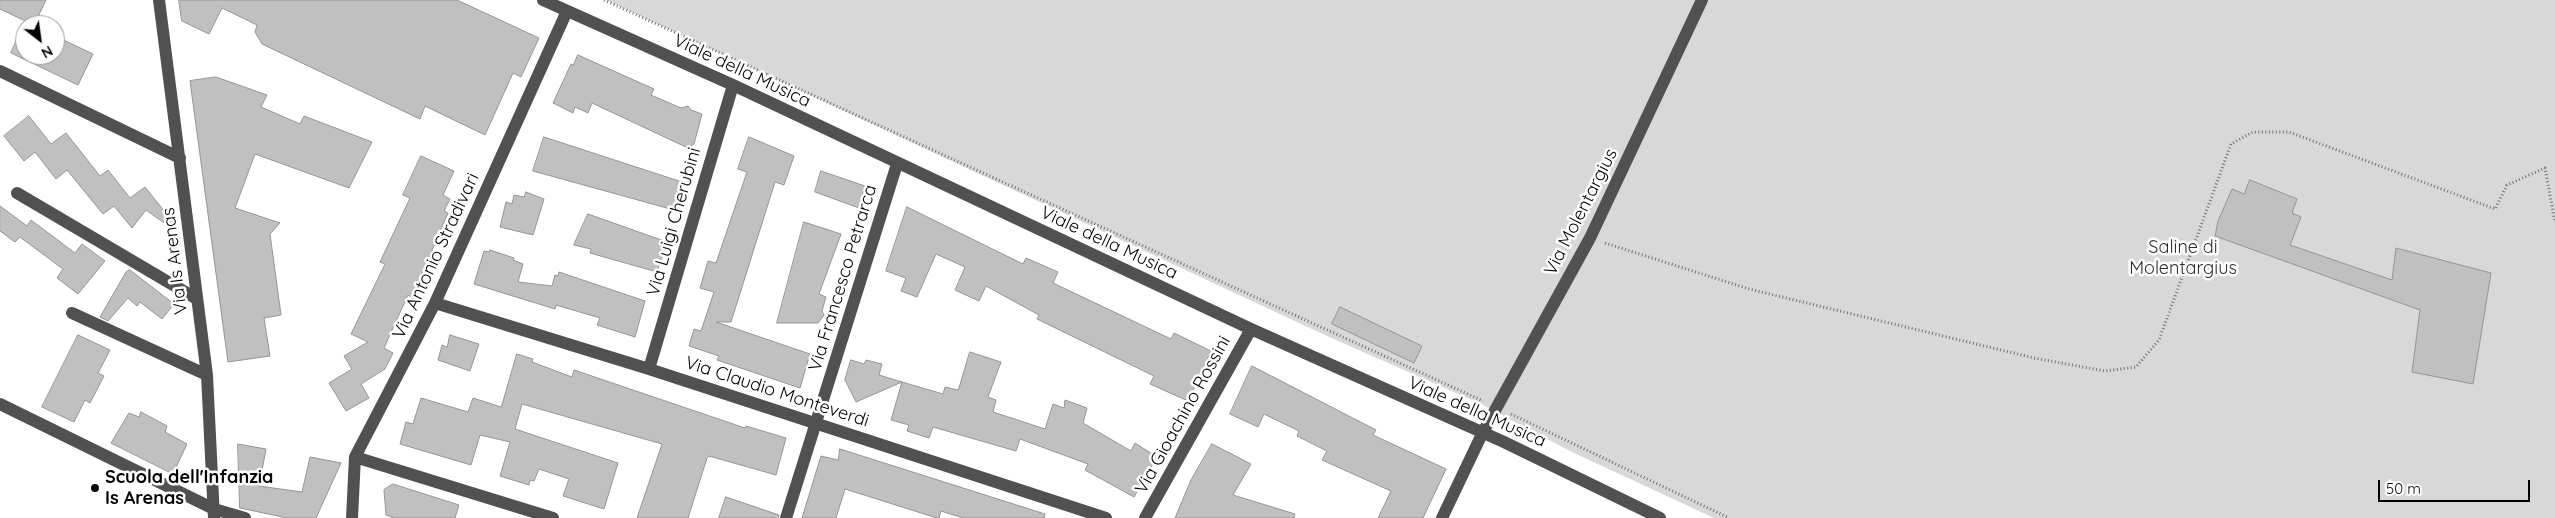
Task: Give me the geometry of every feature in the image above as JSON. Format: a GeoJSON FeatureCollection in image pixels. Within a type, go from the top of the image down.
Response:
{"type":"FeatureCollection","features":[{"type":"Feature","properties":{"kind":"street","name":"Via Is Arenas"},"geometry":{"type":"LineString","coordinates":[[159,0],[207,376],[214,514]]}},
{"type":"Feature","properties":{"kind":"street","name":"Viale della Musica"},"geometry":{"type":"LineString","coordinates":[[543,0],[732,85],[1251,329],[1482,434],[1504,442],[1660,518]]}},
{"type":"Feature","properties":{"kind":"street","name":"Via Molentargius"},"geometry":{"type":"LineString","coordinates":[[1442,518],[1496,407],[1590,238],[1702,0]]}},
{"type":"Feature","properties":{"kind":"street","name":"Via Antonio Stradivari"},"geometry":{"type":"LineString","coordinates":[[352,518],[355,457],[436,303],[568,11]]}},
{"type":"Feature","properties":{"kind":"street"},"geometry":{"type":"LineString","coordinates":[[0,71],[180,158]]}},
{"type":"Feature","properties":{"kind":"street","name":"Via Luigi Cherubini"},"geometry":{"type":"LineString","coordinates":[[650,369],[732,85]]}},
{"type":"Feature","properties":{"kind":"street","name":"Via Francesco Petrarca"},"geometry":{"type":"LineString","coordinates":[[786,518],[897,164]]}},
{"type":"Feature","properties":{"kind":"street"},"geometry":{"type":"LineString","coordinates":[[17,193],[198,299]]}},
{"type":"Feature","properties":{"kind":"street","name":"Via Claudio Monteverdi"},"geometry":{"type":"LineString","coordinates":[[436,303],[650,369],[1106,518]]}},
{"type":"Feature","properties":{"kind":"street"},"geometry":{"type":"LineString","coordinates":[[72,313],[207,376]]}},
{"type":"Feature","properties":{"kind":"street","name":"Via Gioachino Rossini"},"geometry":{"type":"LineString","coordinates":[[1145,518],[1251,329]]}},
{"type":"Feature","properties":{"kind":"street"},"geometry":{"type":"LineString","coordinates":[[0,404],[214,514],[245,518]]}},
{"type":"Feature","properties":{"kind":"street"},"geometry":{"type":"LineString","coordinates":[[355,457],[553,518]]}},
{"type":"Feature","properties":{"kind":"path"},"geometry":{"type":"LineString","coordinates":[[604,0],[1496,407],[1729,518]]}},
{"type":"Feature","properties":{"kind":"path"},"geometry":{"type":"LineString","coordinates":[[1590,238],[1749,289],[2034,358],[2104,371],[2136,367],[2159,340],[2231,144],[2253,132],[2289,132],[2495,209],[2507,185],[2545,168],[2555,222]]}},
{"type":"Feature","properties":{"kind":"green space","name":"Saline di Molentargius"},"geometry":{"type":"Polygon","coordinates":[[[606,0],[2555,0],[2555,518],[1714,518],[1572,452],[1481,404],[1327,336],[606,0]]]}},
{"type":"Feature","properties":{"kind":"building"},"geometry":{"type":"Polygon","coordinates":[[[0,0],[46,0],[39,15],[15,16],[0,9],[0,0]]]}},
{"type":"Feature","properties":{"kind":"building"},"geometry":{"type":"Polygon","coordinates":[[[179,0],[457,0],[539,38],[521,77],[513,73],[485,135],[425,106],[420,119],[262,44],[255,32],[257,25],[222,8],[209,34],[182,21],[179,0]]]}},
{"type":"Feature","properties":{"kind":"building"},"geometry":{"type":"Polygon","coordinates":[[[65,41],[93,54],[78,85],[36,65],[65,65],[65,41]]]}},
{"type":"Feature","properties":{"kind":"building"},"geometry":{"type":"Polygon","coordinates":[[[15,44],[15,55],[11,53],[15,44]]]}},
{"type":"Feature","properties":{"kind":"building"},"geometry":{"type":"Polygon","coordinates":[[[578,55],[654,89],[651,95],[681,108],[688,106],[691,110],[702,114],[694,144],[688,148],[592,103],[588,113],[575,107],[573,113],[553,103],[571,64],[573,65],[578,55]]]}},
{"type":"Feature","properties":{"kind":"building"},"geometry":{"type":"Polygon","coordinates":[[[216,77],[267,95],[261,107],[300,124],[304,116],[372,142],[349,188],[255,154],[235,208],[280,223],[270,234],[281,315],[264,318],[270,356],[228,362],[190,81],[216,77]]]}},
{"type":"Feature","properties":{"kind":"building"},"geometry":{"type":"Polygon","coordinates":[[[29,116],[51,144],[66,133],[100,176],[108,170],[130,198],[145,187],[177,227],[174,230],[146,210],[132,228],[114,206],[103,214],[67,170],[56,179],[35,152],[24,161],[4,136],[29,116]]]}},
{"type":"Feature","properties":{"kind":"building"},"geometry":{"type":"Polygon","coordinates":[[[544,137],[682,182],[674,210],[533,171],[544,137]]]}},
{"type":"Feature","properties":{"kind":"building"},"geometry":{"type":"Polygon","coordinates":[[[749,137],[794,156],[784,185],[775,182],[731,322],[716,322],[810,354],[800,388],[717,360],[719,356],[689,346],[694,329],[701,331],[714,292],[700,288],[708,261],[716,263],[747,172],[738,169],[749,137]]]}},
{"type":"Feature","properties":{"kind":"building"},"geometry":{"type":"Polygon","coordinates":[[[421,156],[454,171],[443,195],[450,199],[444,211],[448,213],[412,297],[408,295],[384,348],[393,353],[385,369],[361,384],[369,398],[346,411],[329,383],[352,369],[344,356],[368,342],[351,334],[385,264],[380,262],[410,198],[403,195],[421,156]]]}},
{"type":"Feature","properties":{"kind":"building"},"geometry":{"type":"Polygon","coordinates":[[[821,171],[865,186],[859,208],[815,192],[821,171]]]}},
{"type":"Feature","properties":{"kind":"building"},"geometry":{"type":"Polygon","coordinates":[[[2250,180],[2297,199],[2292,213],[2301,217],[2290,245],[2392,280],[2396,248],[2491,273],[2473,384],[2412,372],[2420,310],[2215,236],[2218,221],[2232,189],[2244,194],[2250,180]]]}},
{"type":"Feature","properties":{"kind":"building"},"geometry":{"type":"Polygon","coordinates":[[[526,192],[544,199],[533,235],[500,227],[506,202],[512,204],[514,195],[524,197],[526,192]]]}},
{"type":"Feature","properties":{"kind":"building"},"geometry":{"type":"Polygon","coordinates":[[[0,206],[27,226],[31,220],[75,253],[82,244],[105,261],[78,294],[57,278],[63,269],[20,237],[15,242],[0,231],[0,206]]]}},
{"type":"Feature","properties":{"kind":"building"},"geometry":{"type":"Polygon","coordinates":[[[907,207],[1023,264],[1026,258],[1058,272],[1053,283],[1171,339],[1174,333],[1211,351],[1188,401],[1150,384],[1154,376],[1037,319],[1039,315],[986,286],[979,301],[955,290],[965,267],[936,254],[917,297],[901,291],[906,278],[886,271],[907,207]]]}},
{"type":"Feature","properties":{"kind":"building"},"geometry":{"type":"Polygon","coordinates":[[[588,214],[667,242],[657,272],[590,253],[591,249],[574,245],[588,214]]]}},
{"type":"Feature","properties":{"kind":"building"},"geometry":{"type":"Polygon","coordinates":[[[804,222],[841,234],[819,294],[826,297],[822,311],[824,315],[818,323],[777,323],[804,222]]]}},
{"type":"Feature","properties":{"kind":"building"},"geometry":{"type":"Polygon","coordinates":[[[490,250],[514,258],[513,260],[523,264],[518,282],[552,286],[555,275],[558,276],[559,272],[645,301],[635,337],[597,325],[600,318],[556,305],[555,309],[474,284],[484,251],[489,252],[490,250]]]}},
{"type":"Feature","properties":{"kind":"building"},"geometry":{"type":"Polygon","coordinates":[[[130,270],[174,304],[162,319],[140,302],[137,306],[128,298],[108,321],[100,317],[126,272],[130,270]]]}},
{"type":"Feature","properties":{"kind":"building"},"geometry":{"type":"Polygon","coordinates":[[[1340,307],[1422,346],[1414,363],[1332,324],[1340,307]]]}},
{"type":"Feature","properties":{"kind":"building"},"geometry":{"type":"Polygon","coordinates":[[[78,335],[110,350],[98,373],[104,376],[90,403],[85,400],[74,422],[42,407],[78,335]]]}},
{"type":"Feature","properties":{"kind":"building"},"geometry":{"type":"Polygon","coordinates":[[[450,335],[479,344],[470,371],[438,360],[442,345],[447,347],[450,335]]]}},
{"type":"Feature","properties":{"kind":"building"},"geometry":{"type":"Polygon","coordinates":[[[970,352],[1001,362],[988,397],[996,400],[993,412],[1045,429],[1053,404],[1064,408],[1065,400],[1087,408],[1083,423],[1131,451],[1135,443],[1157,457],[1134,497],[1085,470],[1088,464],[1020,439],[1016,451],[933,427],[929,438],[907,431],[909,425],[891,420],[902,382],[943,394],[945,387],[958,390],[970,352]]]}},
{"type":"Feature","properties":{"kind":"building"},"geometry":{"type":"Polygon","coordinates":[[[517,354],[533,359],[532,362],[572,377],[574,370],[745,428],[746,426],[786,438],[776,475],[709,456],[688,518],[637,518],[662,444],[522,404],[515,429],[618,463],[604,509],[563,496],[569,479],[539,469],[534,481],[530,480],[529,485],[500,476],[510,442],[480,435],[471,465],[400,444],[406,422],[413,424],[421,398],[468,412],[473,398],[501,407],[517,354]]]}},
{"type":"Feature","properties":{"kind":"building"},"geometry":{"type":"Polygon","coordinates":[[[851,360],[864,364],[866,360],[882,364],[879,375],[902,382],[856,402],[845,380],[851,360]]]}},
{"type":"Feature","properties":{"kind":"building"},"geometry":{"type":"Polygon","coordinates":[[[1252,366],[1376,430],[1373,435],[1446,469],[1423,518],[1378,518],[1391,491],[1322,460],[1327,451],[1297,436],[1299,431],[1264,414],[1258,427],[1230,414],[1252,366]]]}},
{"type":"Feature","properties":{"kind":"building"},"geometry":{"type":"Polygon","coordinates":[[[141,412],[167,426],[165,432],[187,444],[173,474],[111,443],[129,413],[139,417],[141,412]]]}},
{"type":"Feature","properties":{"kind":"building"},"geometry":{"type":"Polygon","coordinates":[[[238,444],[266,449],[259,486],[302,492],[310,457],[341,463],[316,518],[287,518],[240,508],[238,444]]]}},
{"type":"Feature","properties":{"kind":"building"},"geometry":{"type":"Polygon","coordinates":[[[1212,444],[1251,464],[1233,495],[1295,514],[1294,518],[1175,518],[1191,480],[1212,444]]]}},
{"type":"Feature","properties":{"kind":"building"},"geometry":{"type":"Polygon","coordinates":[[[840,449],[1045,514],[1044,518],[963,518],[941,511],[939,518],[937,518],[845,489],[836,518],[802,518],[821,456],[838,460],[840,449]]]}},
{"type":"Feature","properties":{"kind":"building"},"geometry":{"type":"Polygon","coordinates":[[[393,484],[459,505],[455,518],[394,518],[386,515],[384,490],[393,484]]]}},
{"type":"Feature","properties":{"kind":"building"},"geometry":{"type":"Polygon","coordinates":[[[726,497],[779,515],[778,518],[719,518],[726,497]]]}},
{"type":"Feature","properties":{"kind":"place","name":"Scuola dell'Infanzia Is Arenas"},"geometry":{"type":"Point","coordinates":[95,488]}}]}
